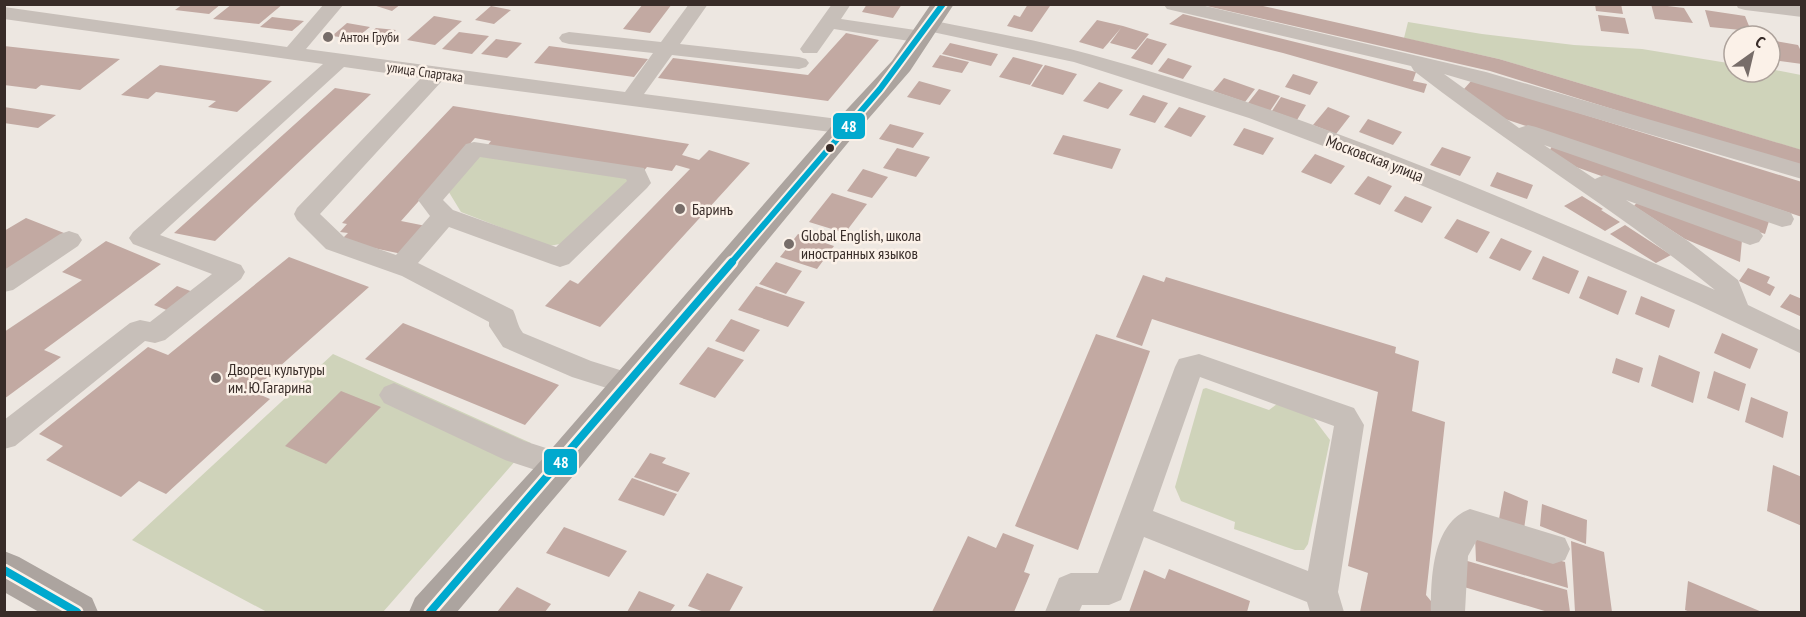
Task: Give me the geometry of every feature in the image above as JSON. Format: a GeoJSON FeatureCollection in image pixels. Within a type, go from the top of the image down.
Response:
{"type":"FeatureCollection","features":[{"type":"Feature","properties":{"kind":"main road"},"geometry":{"type":"LineString","coordinates":[[430,612],[560,465],[846,127],[901,66],[932,22]]}},
{"type":"Feature","properties":{"kind":"main road"},"geometry":{"type":"LineString","coordinates":[[4,570],[77,612]]}},
{"type":"Feature","properties":{"kind":"street"},"geometry":{"type":"LineString","coordinates":[[292,52],[335,4]]}},
{"type":"Feature","properties":{"kind":"street"},"geometry":{"type":"LineString","coordinates":[[631,98],[699,4]]}},
{"type":"Feature","properties":{"kind":"street"},"geometry":{"type":"LineString","coordinates":[[569,38],[668,48],[805,56],[842,4]]}},
{"type":"Feature","properties":{"kind":"street"},"geometry":{"type":"LineString","coordinates":[[1745,4],[1802,11]]}},
{"type":"Feature","properties":{"kind":"street"},"geometry":{"type":"LineString","coordinates":[[1174,5],[1479,76],[1802,172]]}},
{"type":"Feature","properties":{"kind":"street","name":"улица Спартака"},"geometry":{"type":"LineString","coordinates":[[4,13],[436,74],[846,127]]}},
{"type":"Feature","properties":{"kind":"street","name":"Московская улица"},"geometry":{"type":"LineString","coordinates":[[830,23],[932,22],[1080,58],[1210,98],[1310,133],[1454,189],[1735,308],[1802,344]]}},
{"type":"Feature","properties":{"kind":"street"},"geometry":{"type":"LineString","coordinates":[[4,437],[140,330],[155,333],[232,272],[142,238],[340,60]]}},
{"type":"Feature","properties":{"kind":"street"},"geometry":{"type":"LineString","coordinates":[[1415,62],[1490,119],[1680,247],[1729,287],[1735,308]]}},
{"type":"Feature","properties":{"kind":"street"},"geometry":{"type":"LineString","coordinates":[[436,74],[306,214],[335,243],[510,310],[504,326],[513,340],[582,369],[629,384]]}},
{"type":"Feature","properties":{"kind":"street"},"geometry":{"type":"LineString","coordinates":[[1490,119],[1782,219]]}},
{"type":"Feature","properties":{"kind":"street"},"geometry":{"type":"LineString","coordinates":[[474,149],[636,173],[639,183],[560,258],[444,216],[430,200],[474,149]]}},
{"type":"Feature","properties":{"kind":"street"},"geometry":{"type":"LineString","coordinates":[[1567,170],[1749,236]]}},
{"type":"Feature","properties":{"kind":"street"},"geometry":{"type":"LineString","coordinates":[[400,266],[444,216]]}},
{"type":"Feature","properties":{"kind":"street"},"geometry":{"type":"LineString","coordinates":[[4,283],[69,240]]}},
{"type":"Feature","properties":{"kind":"street"},"geometry":{"type":"LineString","coordinates":[[1062,612],[1071,589],[1109,590],[1189,367],[1199,365],[1343,416],[1349,425],[1324,602],[1135,519]]}},
{"type":"Feature","properties":{"kind":"street"},"geometry":{"type":"LineString","coordinates":[[394,395],[516,451],[560,465]]}},
{"type":"Feature","properties":{"kind":"street"},"geometry":{"type":"LineString","coordinates":[[1448,612],[1450,552],[1470,523],[1553,549]]}},
{"type":"Feature","properties":{"kind":"green space"},"geometry":{"type":"Polygon","coordinates":[[[1408,22],[1574,45],[1642,49],[1722,62],[1722,84],[1782,84],[1782,71],[1801,75],[1801,150],[1499,59],[1404,38],[1408,22]]]}},
{"type":"Feature","properties":{"kind":"green space"},"geometry":{"type":"Polygon","coordinates":[[[475,155],[627,176],[630,182],[571,242],[549,246],[461,212],[447,189],[475,155]]]}},
{"type":"Feature","properties":{"kind":"green space"},"geometry":{"type":"Polygon","coordinates":[[[333,354],[531,443],[383,612],[267,612],[132,540],[333,354]]]}},
{"type":"Feature","properties":{"kind":"green space"},"geometry":{"type":"Polygon","coordinates":[[[1206,388],[1269,410],[1277,404],[1311,415],[1330,440],[1308,544],[1304,550],[1295,550],[1234,529],[1235,522],[1181,501],[1175,487],[1203,389],[1206,388]]]}},
{"type":"Feature","properties":{"kind":"building"},"geometry":{"type":"Polygon","coordinates":[[[183,4],[221,4],[209,14],[175,10],[183,4]]]}},
{"type":"Feature","properties":{"kind":"building"},"geometry":{"type":"Polygon","coordinates":[[[232,4],[283,4],[259,24],[213,19],[232,4]]]}},
{"type":"Feature","properties":{"kind":"building"},"geometry":{"type":"Polygon","coordinates":[[[370,4],[401,4],[392,11],[370,4]]]}},
{"type":"Feature","properties":{"kind":"building"},"geometry":{"type":"Polygon","coordinates":[[[643,4],[672,4],[650,33],[623,29],[643,4]]]}},
{"type":"Feature","properties":{"kind":"building"},"geometry":{"type":"Polygon","coordinates":[[[867,4],[902,4],[893,18],[862,12],[867,4]]]}},
{"type":"Feature","properties":{"kind":"building"},"geometry":{"type":"Polygon","coordinates":[[[1028,4],[1050,6],[1032,32],[1007,26],[1014,15],[1020,17],[1028,4]]]}},
{"type":"Feature","properties":{"kind":"building"},"geometry":{"type":"Polygon","coordinates":[[[1198,4],[1254,4],[1499,59],[1802,150],[1802,168],[1490,71],[1198,4]]]}},
{"type":"Feature","properties":{"kind":"building"},"geometry":{"type":"Polygon","coordinates":[[[1595,4],[1621,4],[1623,14],[1596,11],[1595,4]]]}},
{"type":"Feature","properties":{"kind":"building"},"geometry":{"type":"Polygon","coordinates":[[[1651,4],[1684,8],[1693,23],[1655,19],[1651,4]]]}},
{"type":"Feature","properties":{"kind":"building"},"geometry":{"type":"Polygon","coordinates":[[[491,6],[511,10],[494,24],[475,20],[491,6]]]}},
{"type":"Feature","properties":{"kind":"building"},"geometry":{"type":"Polygon","coordinates":[[[1705,10],[1745,16],[1748,24],[1722,24],[1722,28],[1710,27],[1705,10]]]}},
{"type":"Feature","properties":{"kind":"building"},"geometry":{"type":"Polygon","coordinates":[[[1183,14],[1416,72],[1413,81],[1427,84],[1424,93],[1169,24],[1183,14]]]}},
{"type":"Feature","properties":{"kind":"building"},"geometry":{"type":"Polygon","coordinates":[[[1598,15],[1625,18],[1629,34],[1601,31],[1598,15]]]}},
{"type":"Feature","properties":{"kind":"building"},"geometry":{"type":"Polygon","coordinates":[[[434,16],[462,21],[435,45],[407,40],[434,16]]]}},
{"type":"Feature","properties":{"kind":"building"},"geometry":{"type":"Polygon","coordinates":[[[272,17],[304,21],[292,31],[260,27],[272,17]]]}},
{"type":"Feature","properties":{"kind":"building"},"geometry":{"type":"Polygon","coordinates":[[[1097,20],[1149,34],[1136,50],[1110,43],[1121,28],[1103,49],[1079,42],[1097,20]]]}},
{"type":"Feature","properties":{"kind":"building"},"geometry":{"type":"Polygon","coordinates":[[[347,23],[370,27],[355,39],[332,36],[347,23]]]}},
{"type":"Feature","properties":{"kind":"building"},"geometry":{"type":"Polygon","coordinates":[[[376,28],[396,30],[384,41],[364,38],[376,28]]]}},
{"type":"Feature","properties":{"kind":"building"},"geometry":{"type":"Polygon","coordinates":[[[459,32],[489,36],[472,54],[442,49],[459,32]]]}},
{"type":"Feature","properties":{"kind":"building"},"geometry":{"type":"Polygon","coordinates":[[[846,33],[879,40],[828,101],[658,78],[673,58],[808,75],[846,33]]]}},
{"type":"Feature","properties":{"kind":"building"},"geometry":{"type":"Polygon","coordinates":[[[1147,38],[1167,44],[1152,65],[1131,58],[1147,38]]]}},
{"type":"Feature","properties":{"kind":"building"},"geometry":{"type":"Polygon","coordinates":[[[496,39],[522,43],[507,58],[481,54],[496,39]]]}},
{"type":"Feature","properties":{"kind":"building"},"geometry":{"type":"Polygon","coordinates":[[[1782,42],[1798,45],[1802,53],[1802,64],[1782,61],[1782,42]]]}},
{"type":"Feature","properties":{"kind":"building"},"geometry":{"type":"Polygon","coordinates":[[[950,43],[998,54],[991,66],[942,54],[950,43]]]}},
{"type":"Feature","properties":{"kind":"building"},"geometry":{"type":"Polygon","coordinates":[[[4,46],[120,59],[80,90],[41,85],[36,89],[4,85],[4,46]]]}},
{"type":"Feature","properties":{"kind":"building"},"geometry":{"type":"Polygon","coordinates":[[[549,46],[648,59],[634,77],[534,63],[549,46]]]}},
{"type":"Feature","properties":{"kind":"building"},"geometry":{"type":"Polygon","coordinates":[[[940,55],[969,62],[962,73],[932,67],[940,55]]]}},
{"type":"Feature","properties":{"kind":"building"},"geometry":{"type":"Polygon","coordinates":[[[1013,57],[1043,65],[1030,85],[999,77],[1013,57]]]}},
{"type":"Feature","properties":{"kind":"building"},"geometry":{"type":"Polygon","coordinates":[[[1168,58],[1192,66],[1183,79],[1158,71],[1168,58]]]}},
{"type":"Feature","properties":{"kind":"building"},"geometry":{"type":"Polygon","coordinates":[[[160,65],[272,81],[237,112],[208,107],[216,101],[156,92],[148,99],[121,95],[160,65]]]}},
{"type":"Feature","properties":{"kind":"building"},"geometry":{"type":"Polygon","coordinates":[[[1045,65],[1077,74],[1063,95],[1031,86],[1045,65]]]}},
{"type":"Feature","properties":{"kind":"building"},"geometry":{"type":"Polygon","coordinates":[[[1293,74],[1318,82],[1310,95],[1285,87],[1293,74]]]}},
{"type":"Feature","properties":{"kind":"building"},"geometry":{"type":"Polygon","coordinates":[[[1224,78],[1255,89],[1245,102],[1213,91],[1224,78]]]}},
{"type":"Feature","properties":{"kind":"building"},"geometry":{"type":"Polygon","coordinates":[[[1472,80],[1802,182],[1802,217],[1499,117],[1464,89],[1472,80]]]}},
{"type":"Feature","properties":{"kind":"building"},"geometry":{"type":"Polygon","coordinates":[[[919,81],[951,90],[940,105],[907,97],[919,81]]]}},
{"type":"Feature","properties":{"kind":"building"},"geometry":{"type":"Polygon","coordinates":[[[1099,82],[1123,90],[1108,109],[1083,101],[1099,82]]]}},
{"type":"Feature","properties":{"kind":"building"},"geometry":{"type":"Polygon","coordinates":[[[335,88],[371,94],[215,241],[174,233],[335,88]]]}},
{"type":"Feature","properties":{"kind":"building"},"geometry":{"type":"Polygon","coordinates":[[[1259,89],[1280,96],[1270,111],[1248,103],[1259,89]]]}},
{"type":"Feature","properties":{"kind":"building"},"geometry":{"type":"Polygon","coordinates":[[[1143,95],[1168,103],[1155,123],[1129,115],[1143,95]]]}},
{"type":"Feature","properties":{"kind":"building"},"geometry":{"type":"Polygon","coordinates":[[[1281,97],[1306,105],[1297,120],[1272,111],[1281,97]]]}},
{"type":"Feature","properties":{"kind":"building","name":"Баринъ"},"geometry":{"type":"Polygon","coordinates":[[[453,106],[689,144],[682,155],[699,160],[709,150],[750,163],[600,327],[545,306],[570,280],[578,284],[690,169],[676,165],[672,171],[647,167],[643,172],[487,146],[491,141],[475,138],[401,221],[426,226],[402,254],[340,241],[348,233],[340,232],[347,224],[342,223],[453,106]]]}},
{"type":"Feature","properties":{"kind":"building"},"geometry":{"type":"Polygon","coordinates":[[[4,107],[56,115],[38,128],[4,123],[4,107]]]}},
{"type":"Feature","properties":{"kind":"building"},"geometry":{"type":"Polygon","coordinates":[[[1179,107],[1206,116],[1191,137],[1164,127],[1179,107]]]}},
{"type":"Feature","properties":{"kind":"building"},"geometry":{"type":"Polygon","coordinates":[[[1328,107],[1350,116],[1336,134],[1313,125],[1328,107]]]}},
{"type":"Feature","properties":{"kind":"building"},"geometry":{"type":"Polygon","coordinates":[[[1368,119],[1402,132],[1393,145],[1359,132],[1368,119]]]}},
{"type":"Feature","properties":{"kind":"building"},"geometry":{"type":"Polygon","coordinates":[[[890,124],[924,133],[913,148],[879,139],[890,124]]]}},
{"type":"Feature","properties":{"kind":"building"},"geometry":{"type":"Polygon","coordinates":[[[1244,128],[1274,138],[1263,155],[1233,145],[1244,128]]]}},
{"type":"Feature","properties":{"kind":"building"},"geometry":{"type":"Polygon","coordinates":[[[1063,135],[1121,149],[1112,169],[1053,154],[1063,135]]]}},
{"type":"Feature","properties":{"kind":"building"},"geometry":{"type":"Polygon","coordinates":[[[1552,146],[1769,221],[1765,234],[1576,167],[1550,150],[1552,146]]]}},
{"type":"Feature","properties":{"kind":"building"},"geometry":{"type":"Polygon","coordinates":[[[1442,147],[1471,157],[1460,176],[1430,165],[1442,147]]]}},
{"type":"Feature","properties":{"kind":"building"},"geometry":{"type":"Polygon","coordinates":[[[897,148],[930,157],[916,177],[883,168],[897,148]]]}},
{"type":"Feature","properties":{"kind":"building"},"geometry":{"type":"Polygon","coordinates":[[[1315,154],[1345,166],[1331,184],[1301,172],[1315,154]]]}},
{"type":"Feature","properties":{"kind":"building"},"geometry":{"type":"Polygon","coordinates":[[[863,169],[888,177],[872,198],[847,191],[863,169]]]}},
{"type":"Feature","properties":{"kind":"building"},"geometry":{"type":"Polygon","coordinates":[[[1497,172],[1533,185],[1527,199],[1490,186],[1497,172]]]}},
{"type":"Feature","properties":{"kind":"building"},"geometry":{"type":"Polygon","coordinates":[[[1368,176],[1392,186],[1380,205],[1354,194],[1368,176]]]}},
{"type":"Feature","properties":{"kind":"building"},"geometry":{"type":"Polygon","coordinates":[[[832,193],[867,204],[845,233],[809,222],[832,193]]]}},
{"type":"Feature","properties":{"kind":"building"},"geometry":{"type":"Polygon","coordinates":[[[1405,196],[1432,207],[1422,223],[1394,211],[1405,196]]]}},
{"type":"Feature","properties":{"kind":"building"},"geometry":{"type":"Polygon","coordinates":[[[1582,196],[1620,222],[1605,231],[1564,206],[1582,196]]]}},
{"type":"Feature","properties":{"kind":"building"},"geometry":{"type":"Polygon","coordinates":[[[1638,201],[1742,240],[1740,262],[1685,239],[1634,206],[1638,201]]]}},
{"type":"Feature","properties":{"kind":"building"},"geometry":{"type":"Polygon","coordinates":[[[26,218],[64,233],[4,273],[4,231],[26,218]]]}},
{"type":"Feature","properties":{"kind":"building"},"geometry":{"type":"Polygon","coordinates":[[[1457,219],[1490,232],[1477,253],[1444,238],[1457,219]]]}},
{"type":"Feature","properties":{"kind":"building"},"geometry":{"type":"Polygon","coordinates":[[[1625,225],[1671,255],[1656,263],[1610,234],[1625,225]]]}},
{"type":"Feature","properties":{"kind":"building"},"geometry":{"type":"Polygon","coordinates":[[[798,234],[834,246],[817,269],[780,257],[798,234]]]}},
{"type":"Feature","properties":{"kind":"building"},"geometry":{"type":"Polygon","coordinates":[[[1501,238],[1532,251],[1520,271],[1489,258],[1501,238]]]}},
{"type":"Feature","properties":{"kind":"building"},"geometry":{"type":"Polygon","coordinates":[[[106,241],[161,264],[44,350],[61,357],[4,399],[4,332],[82,280],[62,272],[106,241]]]}},
{"type":"Feature","properties":{"kind":"building"},"geometry":{"type":"Polygon","coordinates":[[[1543,256],[1579,271],[1569,294],[1532,279],[1543,256]]]}},
{"type":"Feature","properties":{"kind":"building"},"geometry":{"type":"Polygon","coordinates":[[[289,257],[369,287],[252,391],[270,399],[166,494],[139,481],[121,497],[46,460],[63,446],[39,434],[148,347],[168,355],[289,257]]]}},
{"type":"Feature","properties":{"kind":"building"},"geometry":{"type":"Polygon","coordinates":[[[776,262],[802,271],[786,294],[759,284],[776,262]]]}},
{"type":"Feature","properties":{"kind":"building"},"geometry":{"type":"Polygon","coordinates":[[[1748,268],[1770,277],[1767,283],[1775,287],[1770,296],[1739,281],[1748,268]]]}},
{"type":"Feature","properties":{"kind":"building"},"geometry":{"type":"Polygon","coordinates":[[[1143,275],[1164,282],[1166,277],[1396,347],[1395,353],[1419,361],[1412,411],[1445,422],[1426,595],[1435,606],[1434,612],[1360,612],[1368,573],[1348,566],[1378,392],[1152,319],[1142,346],[1116,337],[1143,275]]]}},
{"type":"Feature","properties":{"kind":"building"},"geometry":{"type":"Polygon","coordinates":[[[1588,276],[1627,291],[1618,315],[1579,298],[1588,276]]]}},
{"type":"Feature","properties":{"kind":"building"},"geometry":{"type":"Polygon","coordinates":[[[177,286],[193,292],[169,311],[154,305],[177,286]]]}},
{"type":"Feature","properties":{"kind":"building"},"geometry":{"type":"Polygon","coordinates":[[[756,286],[805,302],[788,327],[738,310],[756,286]]]}},
{"type":"Feature","properties":{"kind":"building"},"geometry":{"type":"Polygon","coordinates":[[[1790,294],[1802,299],[1802,317],[1780,307],[1790,294]]]}},
{"type":"Feature","properties":{"kind":"building"},"geometry":{"type":"Polygon","coordinates":[[[1641,296],[1675,310],[1669,328],[1635,314],[1641,296]]]}},
{"type":"Feature","properties":{"kind":"building"},"geometry":{"type":"Polygon","coordinates":[[[731,319],[760,330],[744,352],[715,341],[731,319]]]}},
{"type":"Feature","properties":{"kind":"building"},"geometry":{"type":"Polygon","coordinates":[[[403,323],[559,385],[525,425],[365,359],[403,323]]]}},
{"type":"Feature","properties":{"kind":"building"},"geometry":{"type":"Polygon","coordinates":[[[1722,333],[1758,349],[1750,369],[1714,353],[1722,333]]]}},
{"type":"Feature","properties":{"kind":"building"},"geometry":{"type":"Polygon","coordinates":[[[1096,334],[1150,351],[1078,550],[1015,526],[1096,334]]]}},
{"type":"Feature","properties":{"kind":"building"},"geometry":{"type":"Polygon","coordinates":[[[708,347],[744,360],[715,398],[679,384],[708,347]]]}},
{"type":"Feature","properties":{"kind":"building"},"geometry":{"type":"Polygon","coordinates":[[[1659,355],[1700,372],[1693,403],[1651,386],[1659,355]]]}},
{"type":"Feature","properties":{"kind":"building"},"geometry":{"type":"Polygon","coordinates":[[[1616,358],[1643,368],[1639,383],[1612,373],[1616,358]]]}},
{"type":"Feature","properties":{"kind":"building"},"geometry":{"type":"Polygon","coordinates":[[[1714,371],[1746,384],[1739,411],[1707,398],[1714,371]]]}},
{"type":"Feature","properties":{"kind":"building"},"geometry":{"type":"Polygon","coordinates":[[[341,391],[381,407],[326,464],[285,446],[341,391]]]}},
{"type":"Feature","properties":{"kind":"building"},"geometry":{"type":"Polygon","coordinates":[[[1751,397],[1788,412],[1783,438],[1745,422],[1751,397]]]}},
{"type":"Feature","properties":{"kind":"building"},"geometry":{"type":"Polygon","coordinates":[[[650,453],[666,458],[662,463],[690,473],[678,492],[634,477],[650,453]]]}},
{"type":"Feature","properties":{"kind":"building"},"geometry":{"type":"Polygon","coordinates":[[[1773,465],[1802,477],[1802,526],[1767,511],[1773,465]]]}},
{"type":"Feature","properties":{"kind":"building"},"geometry":{"type":"Polygon","coordinates":[[[632,478],[677,494],[664,516],[618,500],[632,478]]]}},
{"type":"Feature","properties":{"kind":"building"},"geometry":{"type":"Polygon","coordinates":[[[1504,491],[1528,501],[1524,529],[1499,519],[1504,491]]]}},
{"type":"Feature","properties":{"kind":"building"},"geometry":{"type":"Polygon","coordinates":[[[1542,504],[1587,520],[1586,544],[1540,526],[1542,504]]]}},
{"type":"Feature","properties":{"kind":"building"},"geometry":{"type":"Polygon","coordinates":[[[564,527],[627,551],[609,577],[546,553],[564,527]]]}},
{"type":"Feature","properties":{"kind":"building"},"geometry":{"type":"Polygon","coordinates":[[[1003,533],[1034,545],[1024,572],[1030,574],[1014,612],[932,612],[968,536],[996,548],[1003,533]]]}},
{"type":"Feature","properties":{"kind":"building"},"geometry":{"type":"Polygon","coordinates":[[[1475,536],[1565,562],[1568,588],[1476,561],[1475,536]]]}},
{"type":"Feature","properties":{"kind":"building"},"geometry":{"type":"Polygon","coordinates":[[[1571,541],[1604,552],[1612,612],[1575,612],[1571,541]]]}},
{"type":"Feature","properties":{"kind":"building"},"geometry":{"type":"Polygon","coordinates":[[[1464,560],[1567,590],[1570,612],[1548,612],[1464,587],[1464,560]]]}},
{"type":"Feature","properties":{"kind":"building"},"geometry":{"type":"Polygon","coordinates":[[[1169,569],[1250,601],[1247,612],[1129,612],[1144,570],[1165,579],[1169,569]]]}},
{"type":"Feature","properties":{"kind":"building"},"geometry":{"type":"Polygon","coordinates":[[[707,573],[743,587],[729,612],[704,612],[688,606],[707,573]]]}},
{"type":"Feature","properties":{"kind":"building"},"geometry":{"type":"Polygon","coordinates":[[[1688,581],[1762,612],[1690,612],[1685,610],[1688,581]]]}},
{"type":"Feature","properties":{"kind":"building"},"geometry":{"type":"Polygon","coordinates":[[[517,587],[551,604],[545,612],[497,612],[517,587]]]}},
{"type":"Feature","properties":{"kind":"building"},"geometry":{"type":"Polygon","coordinates":[[[639,591],[675,605],[670,612],[627,612],[639,591]]]}},
{"type":"Feature","properties":{"kind":"transit line","name":"48"},"geometry":{"type":"LineString","coordinates":[[430,612],[858,116],[943,4]]}},
{"type":"Feature","properties":{"kind":"transit line","name":"48"},"geometry":{"type":"LineString","coordinates":[[4,570],[77,612]]}},
{"type":"Feature","properties":{"kind":"place","name":"Антон Груби"},"geometry":{"type":"Point","coordinates":[328,37]}},
{"type":"Feature","properties":{"kind":"place","name":"Баринъ"},"geometry":{"type":"Point","coordinates":[680,209]}},
{"type":"Feature","properties":{"kind":"place","name":"Global English, школа иностранных языков"},"geometry":{"type":"Point","coordinates":[789,244]}},
{"type":"Feature","properties":{"kind":"place","name":"Дворец культуры им. Ю.Гагарина"},"geometry":{"type":"Point","coordinates":[216,378]}}]}
